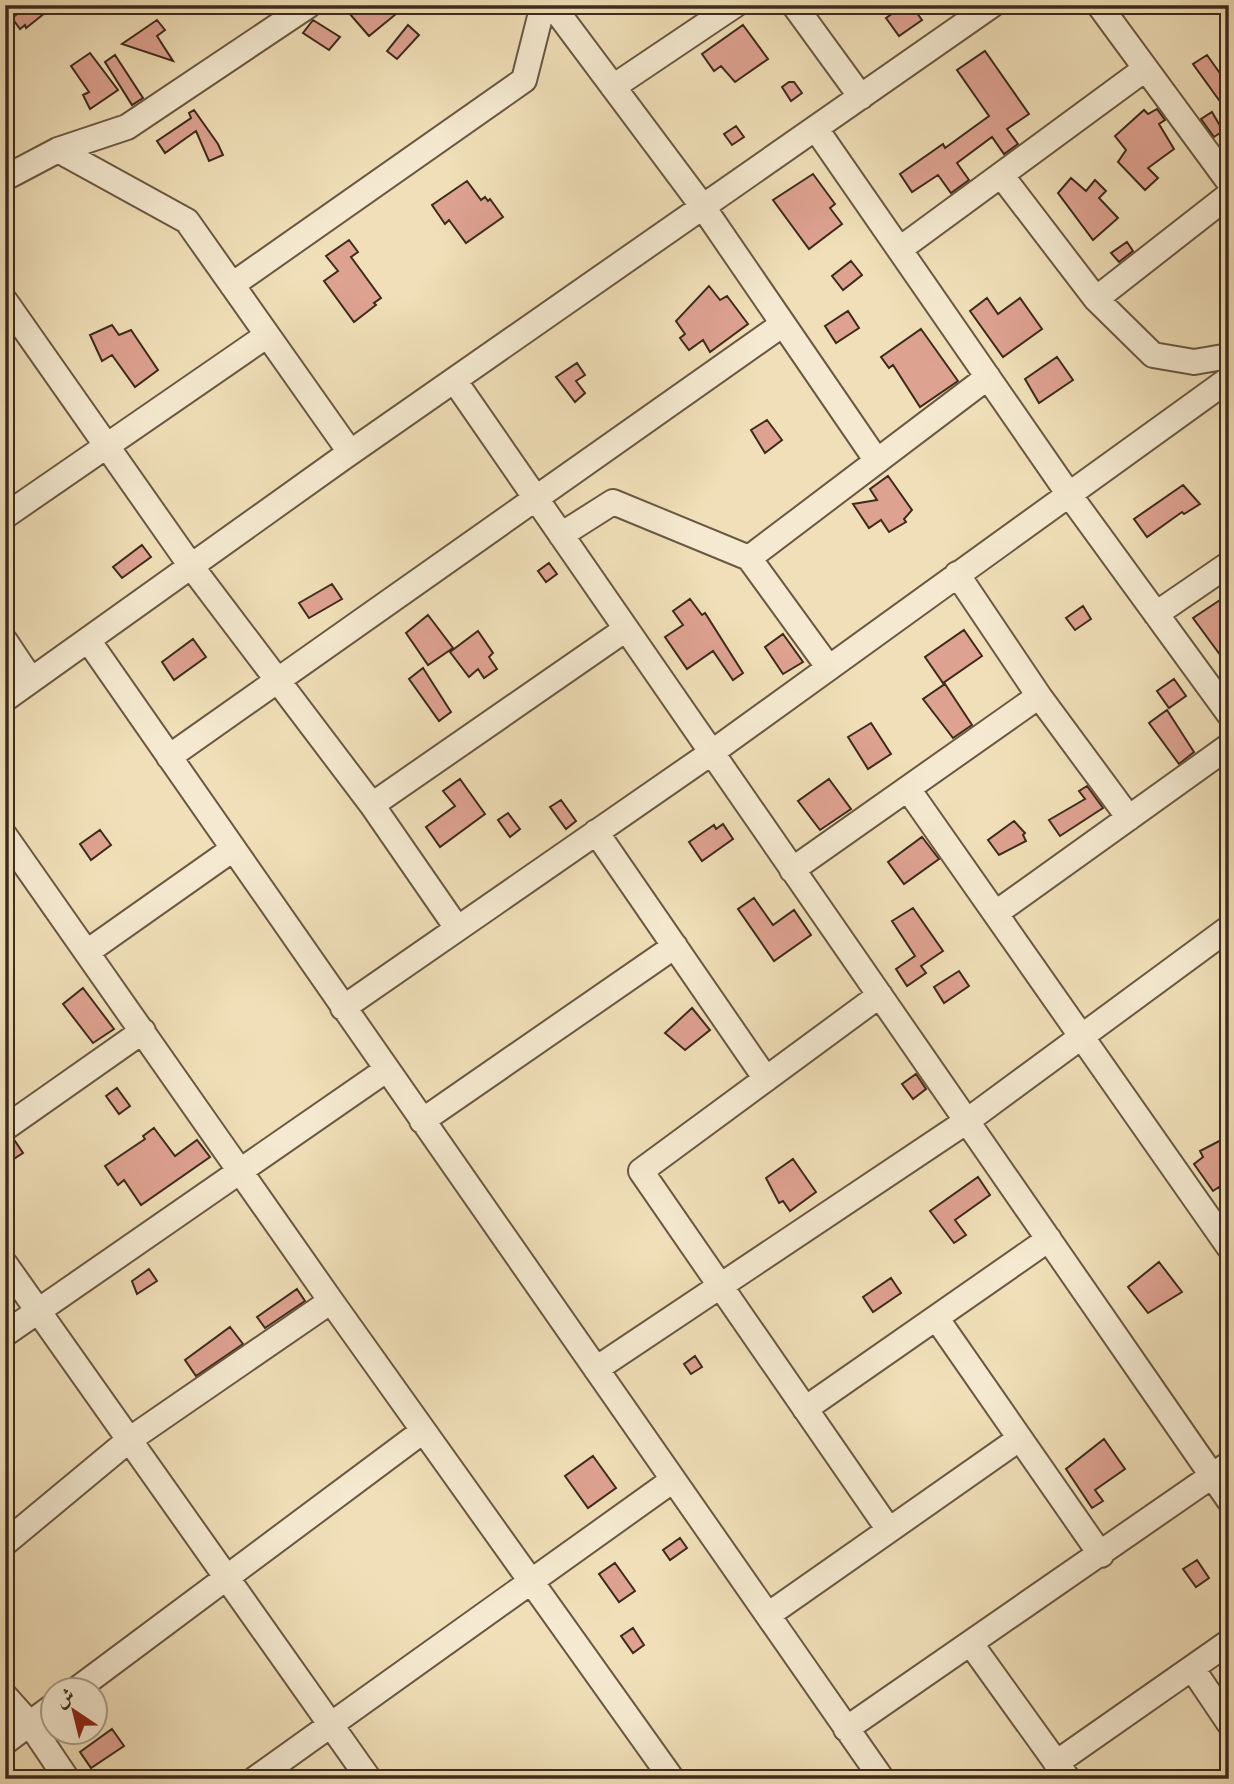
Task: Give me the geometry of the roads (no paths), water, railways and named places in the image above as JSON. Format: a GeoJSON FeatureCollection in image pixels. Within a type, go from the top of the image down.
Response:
{"type":"FeatureCollection","features":[{"type":"Feature","properties":{"kind":"street"},"geometry":{"type":"LineString","coordinates":[[5,178],[58,150],[127,127],[309,5]]}},
{"type":"Feature","properties":{"kind":"street"},"geometry":{"type":"LineString","coordinates":[[232,285],[524,80],[543,5]]}},
{"type":"Feature","properties":{"kind":"street"},"geometry":{"type":"LineString","coordinates":[[552,5],[703,207],[877,461]]}},
{"type":"Feature","properties":{"kind":"street"},"geometry":{"type":"LineString","coordinates":[[613,87],[735,5]]}},
{"type":"Feature","properties":{"kind":"street"},"geometry":{"type":"LineString","coordinates":[[794,5],[861,97]]}},
{"type":"Feature","properties":{"kind":"street"},"geometry":{"type":"LineString","coordinates":[[5,699],[350,452],[992,5]]}},
{"type":"Feature","properties":{"kind":"street"},"geometry":{"type":"LineString","coordinates":[[1100,5],[1229,182]]}},
{"type":"Feature","properties":{"kind":"street"},"geometry":{"type":"LineString","coordinates":[[900,249],[1146,69]]}},
{"type":"Feature","properties":{"kind":"street"},"geometry":{"type":"LineString","coordinates":[[816,129],[1068,493],[1229,714]]}},
{"type":"Feature","properties":{"kind":"street"},"geometry":{"type":"LineString","coordinates":[[58,150],[187,221],[350,452]]}},
{"type":"Feature","properties":{"kind":"street"},"geometry":{"type":"LineString","coordinates":[[1001,175],[1096,299],[1153,355],[1194,362],[1229,356]]}},
{"type":"Feature","properties":{"kind":"street"},"geometry":{"type":"LineString","coordinates":[[1096,299],[1229,195]]}},
{"type":"Feature","properties":{"kind":"street"},"geometry":{"type":"LineString","coordinates":[[5,300],[191,566],[372,805],[457,928]]}},
{"type":"Feature","properties":{"kind":"street"},"geometry":{"type":"LineString","coordinates":[[169,757],[783,324]]}},
{"type":"Feature","properties":{"kind":"street"},"geometry":{"type":"LineString","coordinates":[[5,516],[266,336]]}},
{"type":"Feature","properties":{"kind":"street"},"geometry":{"type":"LineString","coordinates":[[749,558],[988,377]]}},
{"type":"Feature","properties":{"kind":"street"},"geometry":{"type":"LineString","coordinates":[[343,1008],[711,753],[1229,379]]}},
{"type":"Feature","properties":{"kind":"street"},"geometry":{"type":"LineString","coordinates":[[454,380],[1049,1239],[1220,1470],[1229,1500]]}},
{"type":"Feature","properties":{"kind":"street"},"geometry":{"type":"LineString","coordinates":[[561,535],[613,502],[749,558],[829,668]]}},
{"type":"Feature","properties":{"kind":"street"},"geometry":{"type":"LineString","coordinates":[[1156,614],[1229,564]]}},
{"type":"Feature","properties":{"kind":"street"},"geometry":{"type":"LineString","coordinates":[[957,574],[1039,696],[1129,818]]}},
{"type":"Feature","properties":{"kind":"street"},"geometry":{"type":"LineString","coordinates":[[372,805],[626,629]]}},
{"type":"Feature","properties":{"kind":"street"},"geometry":{"type":"LineString","coordinates":[[88,640],[882,1779]]}},
{"type":"Feature","properties":{"kind":"street"},"geometry":{"type":"LineString","coordinates":[[5,642],[32,680]]}},
{"type":"Feature","properties":{"kind":"street"},"geometry":{"type":"LineString","coordinates":[[792,870],[1039,696]]}},
{"type":"Feature","properties":{"kind":"street"},"geometry":{"type":"LineString","coordinates":[[996,913],[1229,746]]}},
{"type":"Feature","properties":{"kind":"street"},"geometry":{"type":"LineString","coordinates":[[908,789],[1229,1247]]}},
{"type":"Feature","properties":{"kind":"street"},"geometry":{"type":"LineString","coordinates":[[596,832],[766,1079]]}},
{"type":"Feature","properties":{"kind":"street"},"geometry":{"type":"LineString","coordinates":[[5,836],[331,1301],[672,1779]]}},
{"type":"Feature","properties":{"kind":"street"},"geometry":{"type":"LineString","coordinates":[[87,952],[233,849]]}},
{"type":"Feature","properties":{"kind":"street"},"geometry":{"type":"LineString","coordinates":[[596,1369],[967,1121],[1229,928]]}},
{"type":"Feature","properties":{"kind":"street"},"geometry":{"type":"LineString","coordinates":[[422,1121],[675,946]]}},
{"type":"Feature","properties":{"kind":"street"},"geometry":{"type":"LineString","coordinates":[[880,995],[641,1171],[888,1530]]}},
{"type":"Feature","properties":{"kind":"street"},"geometry":{"type":"LineString","coordinates":[[5,1128],[143,1031]]}},
{"type":"Feature","properties":{"kind":"street"},"geometry":{"type":"LineString","coordinates":[[5,1334],[386,1070]]}},
{"type":"Feature","properties":{"kind":"street"},"geometry":{"type":"LineString","coordinates":[[805,1409],[937,1320],[1049,1239]]}},
{"type":"Feature","properties":{"kind":"street"},"geometry":{"type":"LineString","coordinates":[[5,1264],[369,1779]]}},
{"type":"Feature","properties":{"kind":"street"},"geometry":{"type":"LineString","coordinates":[[5,1544],[129,1440],[331,1301]]}},
{"type":"Feature","properties":{"kind":"street"},"geometry":{"type":"LineString","coordinates":[[937,1320],[1101,1555]]}},
{"type":"Feature","properties":{"kind":"street"},"geometry":{"type":"LineString","coordinates":[[94,1676],[424,1431]]}},
{"type":"Feature","properties":{"kind":"street"},"geometry":{"type":"LineString","coordinates":[[768,1615],[1020,1439]]}},
{"type":"Feature","properties":{"kind":"street"},"geometry":{"type":"LineString","coordinates":[[846,1729],[1101,1555],[1220,1470]]}},
{"type":"Feature","properties":{"kind":"street"},"geometry":{"type":"LineString","coordinates":[[255,1779],[673,1480]]}},
{"type":"Feature","properties":{"kind":"street"},"geometry":{"type":"LineString","coordinates":[[971,1644],[1062,1771],[1192,1668],[1229,1643]]}},
{"type":"Feature","properties":{"kind":"street"},"geometry":{"type":"LineString","coordinates":[[1192,1668],[1229,1723]]}},
{"type":"Feature","properties":{"kind":"street"},"geometry":{"type":"LineString","coordinates":[[5,1696],[30,1724],[68,1779]]}},
{"type":"Feature","properties":{"kind":"street"},"geometry":{"type":"LineString","coordinates":[[5,1742],[38,1718]]}}]}
